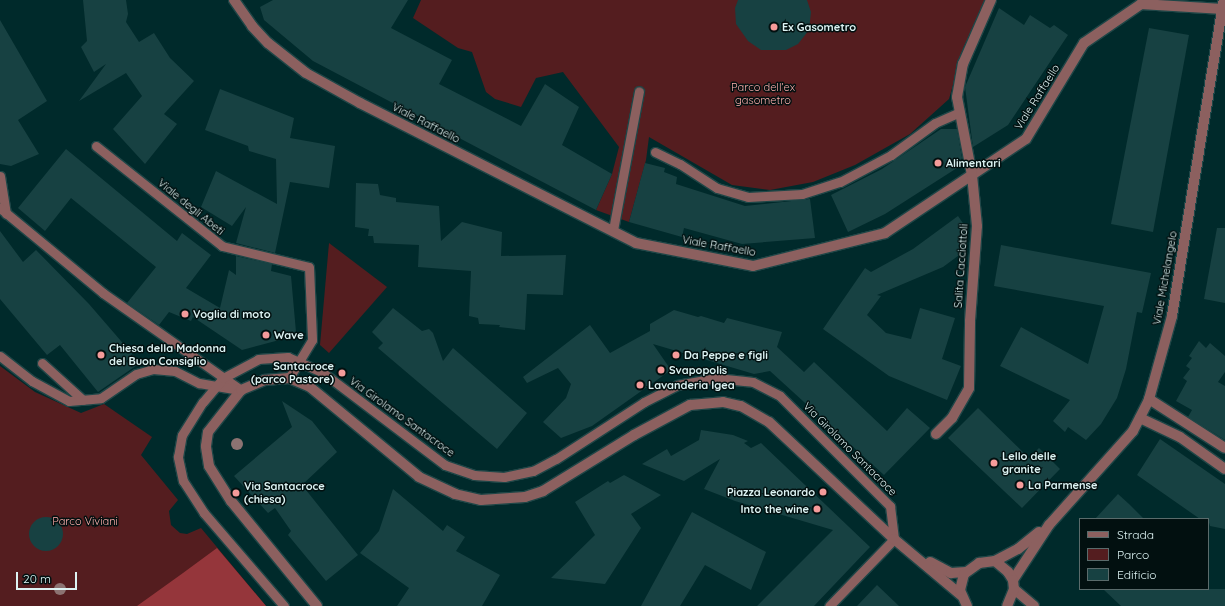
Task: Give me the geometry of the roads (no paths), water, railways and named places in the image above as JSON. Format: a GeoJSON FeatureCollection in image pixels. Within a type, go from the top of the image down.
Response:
{"type":"FeatureCollection","features":[{"type":"Feature","properties":{"kind":"street","name":"Viale Raffaello"},"geometry":{"type":"LineString","coordinates":[[234,0],[252,26],[268,43],[306,73],[360,103],[636,243],[753,266],[885,233],[1026,139],[1084,43],[1141,4],[1223,4]]}},
{"type":"Feature","properties":{"kind":"street","name":"Salita Cacciottoli"},"geometry":{"type":"LineString","coordinates":[[936,434],[952,418],[969,388],[970,321],[977,226],[972,175],[957,97],[963,64],[991,0]]}},
{"type":"Feature","properties":{"kind":"street","name":"Viale Michelangelo"},"geometry":{"type":"LineString","coordinates":[[1049,525],[1119,447],[1140,418],[1148,399],[1172,316],[1223,4]]}},
{"type":"Feature","properties":{"kind":"street"},"geometry":{"type":"LineString","coordinates":[[317,606],[231,501],[208,466],[206,446],[208,432],[241,390],[264,380],[290,378],[310,387],[419,477],[456,494],[481,500],[525,497],[544,491],[634,435],[690,405],[723,402],[741,406],[755,412],[774,426],[894,539],[961,595],[967,606]]}},
{"type":"Feature","properties":{"kind":"street"},"geometry":{"type":"LineString","coordinates":[[1148,399],[1225,448]]}},
{"type":"Feature","properties":{"kind":"street"},"geometry":{"type":"LineString","coordinates":[[1140,418],[1180,437],[1225,469]]}},
{"type":"Feature","properties":{"kind":"street"},"geometry":{"type":"LineString","coordinates":[[961,595],[961,583],[966,572],[979,563],[995,561],[1018,549],[1049,525]]}},
{"type":"Feature","properties":{"kind":"street"},"geometry":{"type":"LineString","coordinates":[[1007,606],[1013,585],[1049,525]]}},
{"type":"Feature","properties":{"kind":"street"},"geometry":{"type":"LineString","coordinates":[[907,549],[951,573],[966,572]]}},
{"type":"Feature","properties":{"kind":"street"},"geometry":{"type":"LineString","coordinates":[[995,561],[1008,572],[1013,585],[1034,606]]}},
{"type":"Feature","properties":{"kind":"lane"},"geometry":{"type":"LineString","coordinates":[[613,230],[639,91]]}},
{"type":"Feature","properties":{"kind":"lane"},"geometry":{"type":"LineString","coordinates":[[655,152],[680,164],[716,188],[742,195],[802,194],[840,182],[891,155],[935,123],[960,112]]}},
{"type":"Feature","properties":{"kind":"lane","name":"Viale degli Abeti"},"geometry":{"type":"LineString","coordinates":[[96,146],[222,246],[309,267],[312,340],[290,378]]}},
{"type":"Feature","properties":{"kind":"lane"},"geometry":{"type":"LineString","coordinates":[[0,176],[3,211],[103,293],[241,390]]}},
{"type":"Feature","properties":{"kind":"lane"},"geometry":{"type":"LineString","coordinates":[[0,356],[32,381],[69,401],[101,398],[136,374],[153,369],[175,371],[214,387],[241,390]]}},
{"type":"Feature","properties":{"kind":"lane","name":"Via Girolamo Santacroce"},"geometry":{"type":"LineString","coordinates":[[284,606],[204,513],[183,481],[178,457],[182,435],[214,387],[223,378],[258,359],[288,357],[300,361],[322,372],[445,465],[474,475],[504,477],[533,471],[556,459],[644,402],[677,385],[716,378],[753,382],[780,396],[890,506],[894,539]]}},
{"type":"Feature","properties":{"kind":"lane"},"geometry":{"type":"LineString","coordinates":[[42,363],[83,400]]}},
{"type":"Feature","properties":{"kind":"lane"},"geometry":{"type":"LineString","coordinates":[[829,606],[894,539]]}},
{"type":"Feature","properties":{"kind":"place","name":"Ex Gasometro"},"geometry":{"type":"Point","coordinates":[774,27]}},
{"type":"Feature","properties":{"kind":"place","name":"Alimentari"},"geometry":{"type":"Point","coordinates":[938,163]}},
{"type":"Feature","properties":{"kind":"place","name":"Voglia di moto"},"geometry":{"type":"Point","coordinates":[185,314]}},
{"type":"Feature","properties":{"kind":"place","name":"Wave"},"geometry":{"type":"Point","coordinates":[266,335]}},
{"type":"Feature","properties":{"kind":"place","name":"Chiesa della Madonna del Buon Consiglio"},"geometry":{"type":"Point","coordinates":[101,355]}},
{"type":"Feature","properties":{"kind":"place","name":"Da Peppe e figli"},"geometry":{"type":"Point","coordinates":[676,355]}},
{"type":"Feature","properties":{"kind":"place","name":"Svapopolis"},"geometry":{"type":"Point","coordinates":[661,370]}},
{"type":"Feature","properties":{"kind":"place","name":"Santacroce (parco Pastore)"},"geometry":{"type":"Point","coordinates":[342,373]}},
{"type":"Feature","properties":{"kind":"place","name":"Lavanderia Igea"},"geometry":{"type":"Point","coordinates":[640,385]}},
{"type":"Feature","properties":{"kind":"place","name":"Lello delle granite"},"geometry":{"type":"Point","coordinates":[994,463]}},
{"type":"Feature","properties":{"kind":"place","name":"La Parmense"},"geometry":{"type":"Point","coordinates":[1020,485]}},
{"type":"Feature","properties":{"kind":"place","name":"Piazza Leonardo"},"geometry":{"type":"Point","coordinates":[823,492]}},
{"type":"Feature","properties":{"kind":"place","name":"Via Santacroce (chiesa)"},"geometry":{"type":"Point","coordinates":[236,493]}},
{"type":"Feature","properties":{"kind":"place","name":"Into the wine"},"geometry":{"type":"Point","coordinates":[817,509]}},
{"type":"Feature","properties":{"kind":"park label","name":"Parco dell’ex gasometro"},"geometry":{"type":"Point","coordinates":[763,94]}},
{"type":"Feature","properties":{"kind":"park label","name":"Parco Viviani"},"geometry":{"type":"Point","coordinates":[85,521]}}]}
